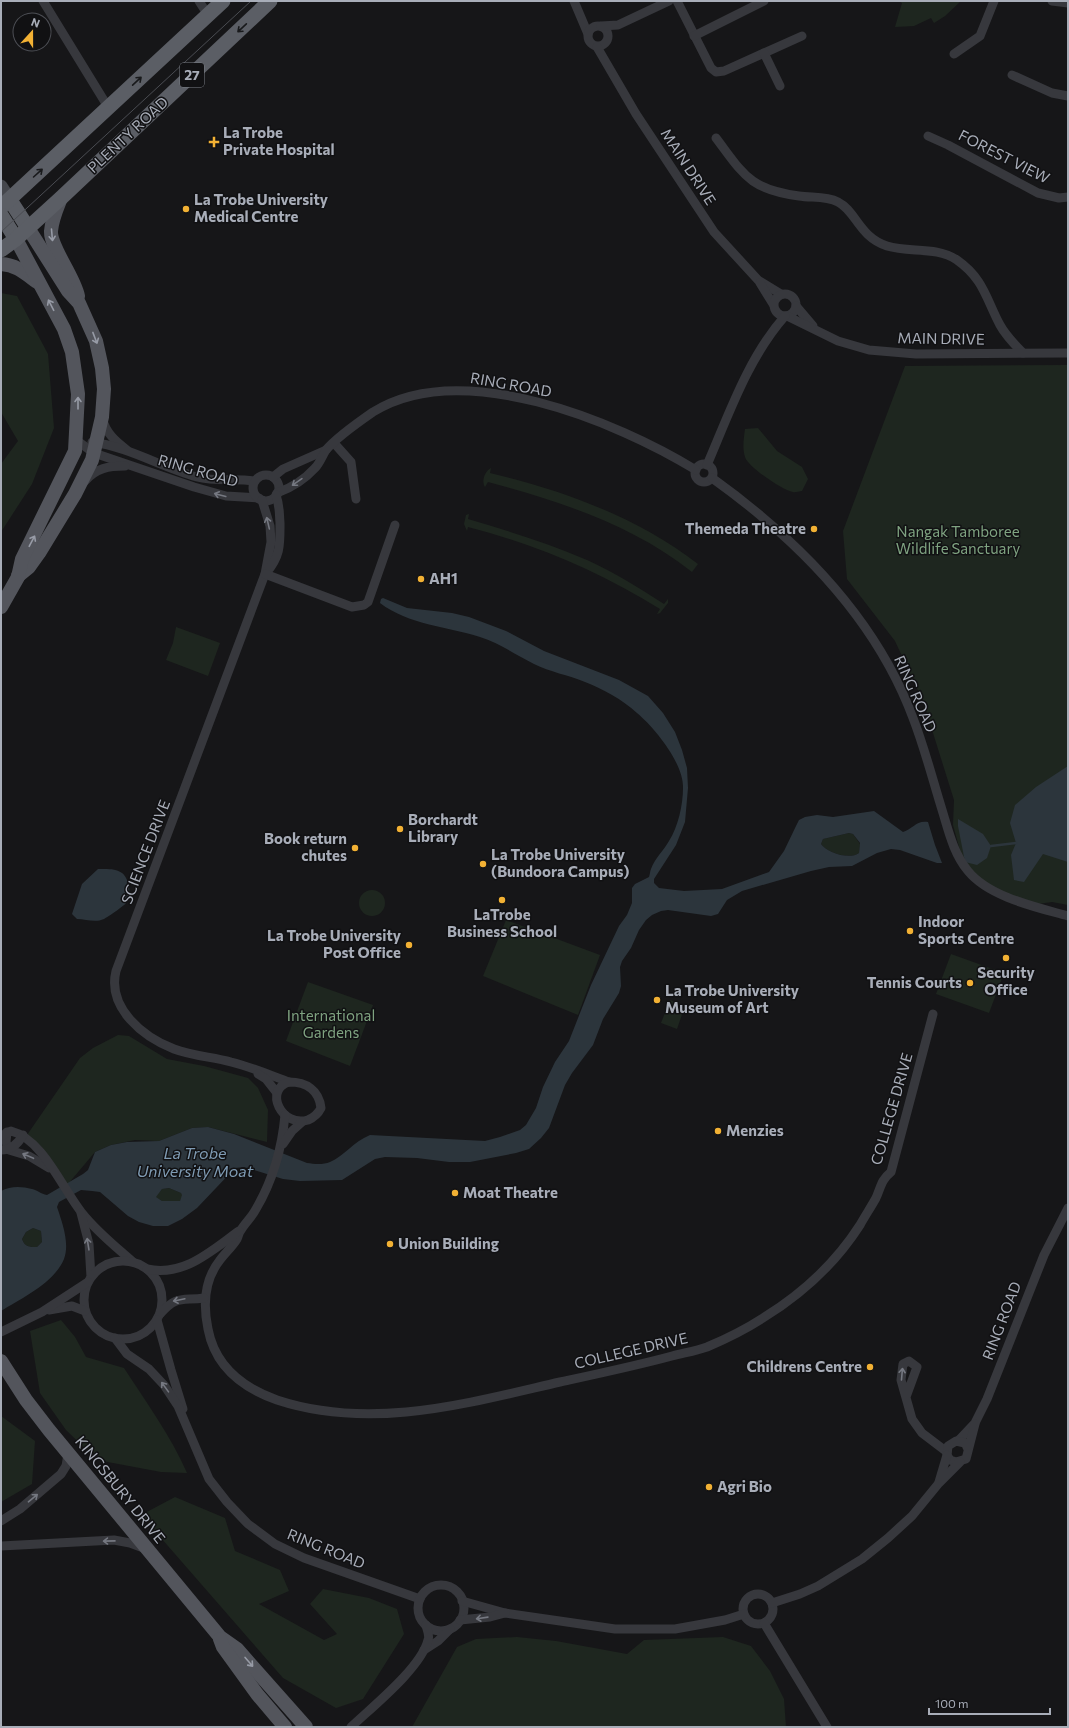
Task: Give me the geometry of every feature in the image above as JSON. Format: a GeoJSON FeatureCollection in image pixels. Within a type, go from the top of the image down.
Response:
{"type":"FeatureCollection","features":[{"type":"Feature","properties":{"kind":"highway","name":"27"},"geometry":{"type":"LineString","coordinates":[[6,203],[223,1]]}},
{"type":"Feature","properties":{"kind":"highway","name":"PLENTY ROAD"},"geometry":{"type":"LineString","coordinates":[[1,250],[16,239],[61,198],[270,1]]}},
{"type":"Feature","properties":{"kind":"highway"},"geometry":{"type":"LineString","coordinates":[[6,203],[28,228]]}},
{"type":"Feature","properties":{"kind":"highway"},"geometry":{"type":"LineString","coordinates":[[1,215],[16,239]]}},
{"type":"Feature","properties":{"kind":"main road"},"geometry":{"type":"LineString","coordinates":[[1,186],[6,203]]}},
{"type":"Feature","properties":{"kind":"main road"},"geometry":{"type":"LineString","coordinates":[[18,577],[29,567],[39,553],[75,494],[92,460],[102,417],[104,388],[102,368],[96,341],[79,302],[76,285],[53,242],[51,232],[61,198]]}},
{"type":"Feature","properties":{"kind":"main road"},"geometry":{"type":"LineString","coordinates":[[28,228],[68,291],[79,302]]}},
{"type":"Feature","properties":{"kind":"main road"},"geometry":{"type":"LineString","coordinates":[[1,607],[18,577],[22,559],[75,451],[78,394],[72,352],[64,329],[16,239]]}},
{"type":"Feature","properties":{"kind":"main road"},"geometry":{"type":"LineString","coordinates":[[1,264],[15,266],[21,269],[42,286]]}},
{"type":"Feature","properties":{"kind":"main road","name":"KINGSBURY DRIVE"},"geometry":{"type":"LineString","coordinates":[[1,1361],[26,1400],[68,1454],[220,1637],[237,1649],[306,1727]]}},
{"type":"Feature","properties":{"kind":"main road","name":"KINGSBURY DRIVE"},"geometry":{"type":"LineString","coordinates":[[220,1637],[223,1647],[257,1694],[285,1727]]}},
{"type":"Feature","properties":{"kind":"street"},"geometry":{"type":"LineString","coordinates":[[43,1],[108,107]]}},
{"type":"Feature","properties":{"kind":"street"},"geometry":{"type":"LineString","coordinates":[[199,1],[208,16]]}},
{"type":"Feature","properties":{"kind":"street"},"geometry":{"type":"LineString","coordinates":[[574,1],[591,44],[603,46],[618,25]]}},
{"type":"Feature","properties":{"kind":"street"},"geometry":{"type":"LineString","coordinates":[[588,34],[591,28],[598,26],[618,25],[669,1]]}},
{"type":"Feature","properties":{"kind":"street"},"geometry":{"type":"LineString","coordinates":[[676,1],[711,68],[716,72],[724,72],[802,36]]}},
{"type":"Feature","properties":{"kind":"street"},"geometry":{"type":"LineString","coordinates":[[694,36],[764,1]]}},
{"type":"Feature","properties":{"kind":"street"},"geometry":{"type":"LineString","coordinates":[[954,54],[980,36],[994,1]]}},
{"type":"Feature","properties":{"kind":"street"},"geometry":{"type":"LineString","coordinates":[[1052,1],[1068,3]]}},
{"type":"Feature","properties":{"kind":"street"},"geometry":{"type":"LineString","coordinates":[[578,11],[598,26],[606,29],[608,39],[606,60]]}},
{"type":"Feature","properties":{"kind":"street","name":"MAIN DRIVE"},"geometry":{"type":"LineString","coordinates":[[597,46],[641,120],[714,232],[758,280],[774,307]]}},
{"type":"Feature","properties":{"kind":"street"},"geometry":{"type":"LineString","coordinates":[[764,53],[780,86]]}},
{"type":"Feature","properties":{"kind":"street"},"geometry":{"type":"LineString","coordinates":[[1012,75],[1052,93],[1068,96]]}},
{"type":"Feature","properties":{"kind":"street","name":"FOREST VIEW"},"geometry":{"type":"LineString","coordinates":[[928,136],[948,145],[1038,193],[1059,198],[1068,197]]}},
{"type":"Feature","properties":{"kind":"street"},"geometry":{"type":"LineString","coordinates":[[716,138],[746,177],[760,186],[788,194],[828,198],[839,203],[868,235],[880,243],[894,248],[942,253],[964,266],[979,282],[1000,325],[1023,353]]}},
{"type":"Feature","properties":{"kind":"street","name":"MAIN DRIVE"},"geometry":{"type":"LineString","coordinates":[[758,280],[781,294]]}},
{"type":"Feature","properties":{"kind":"street"},"geometry":{"type":"LineString","coordinates":[[708,465],[742,385],[770,333],[786,316],[793,312],[796,306],[792,296],[781,294],[777,296],[770,333]]}},
{"type":"Feature","properties":{"kind":"street","name":"MAIN DRIVE"},"geometry":{"type":"LineString","coordinates":[[796,306],[817,330]]}},
{"type":"Feature","properties":{"kind":"street"},"geometry":{"type":"LineString","coordinates":[[774,307],[777,313],[786,316]]}},
{"type":"Feature","properties":{"kind":"street","name":"MAIN DRIVE"},"geometry":{"type":"LineString","coordinates":[[786,316],[838,341],[859,348],[896,353],[1068,353]]}},
{"type":"Feature","properties":{"kind":"street","name":"RING ROAD"},"geometry":{"type":"LineString","coordinates":[[273,477],[283,469],[326,450],[361,420],[398,399],[428,392],[474,391],[542,403],[569,411],[636,436],[671,454],[696,470]]}},
{"type":"Feature","properties":{"kind":"street","name":"RING ROAD"},"geometry":{"type":"LineString","coordinates":[[102,417],[105,428],[110,435],[132,453]]}},
{"type":"Feature","properties":{"kind":"street","name":"RING ROAD"},"geometry":{"type":"LineString","coordinates":[[76,440],[131,465],[194,487],[226,496],[260,499]]}},
{"type":"Feature","properties":{"kind":"street"},"geometry":{"type":"LineString","coordinates":[[334,443],[351,462],[356,499]]}},
{"type":"Feature","properties":{"kind":"street","name":"RING ROAD"},"geometry":{"type":"LineString","coordinates":[[95,448],[132,453],[196,477],[226,481],[254,481]]}},
{"type":"Feature","properties":{"kind":"street","name":"RING ROAD"},"geometry":{"type":"LineString","coordinates":[[277,494],[289,488],[315,468],[326,450]]}},
{"type":"Feature","properties":{"kind":"street"},"geometry":{"type":"LineString","coordinates":[[701,464],[708,465],[712,469],[712,478],[705,482],[700,481],[696,477],[696,470],[701,464]]}},
{"type":"Feature","properties":{"kind":"street","name":"RING ROAD"},"geometry":{"type":"LineString","coordinates":[[75,494],[91,474],[109,466],[131,465]]}},
{"type":"Feature","properties":{"kind":"street"},"geometry":{"type":"LineString","coordinates":[[262,475],[273,477],[278,486],[277,494],[268,500],[260,499],[253,491],[254,481],[262,475]]}},
{"type":"Feature","properties":{"kind":"street","name":"RING ROAD"},"geometry":{"type":"LineString","coordinates":[[712,478],[748,504],[808,559],[848,604],[874,640],[898,684],[913,717],[953,848],[967,870],[982,884],[1001,895],[1068,916]]}},
{"type":"Feature","properties":{"kind":"street","name":"SCIENCE DRIVE"},"geometry":{"type":"LineString","coordinates":[[265,574],[275,561],[281,543],[280,507],[277,494]]}},
{"type":"Feature","properties":{"kind":"street","name":"SCIENCE DRIVE"},"geometry":{"type":"LineString","coordinates":[[260,499],[270,526],[271,542],[265,574],[116,971],[114,983],[116,997],[125,1014],[160,1043],[175,1050],[217,1058],[246,1066],[289,1082]]}},
{"type":"Feature","properties":{"kind":"street"},"geometry":{"type":"LineString","coordinates":[[265,574],[352,607],[364,606],[368,602],[395,525]]}},
{"type":"Feature","properties":{"kind":"street"},"geometry":{"type":"LineString","coordinates":[[271,542],[281,543]]}},
{"type":"Feature","properties":{"kind":"street","name":"COLLEGE DRIVE"},"geometry":{"type":"LineString","coordinates":[[285,1115],[281,1147],[257,1208],[241,1230],[236,1240],[218,1263],[209,1280],[204,1298],[208,1329],[217,1354],[229,1372],[245,1385],[264,1395],[287,1403],[316,1409],[351,1414],[397,1413],[472,1402],[649,1363],[706,1347],[754,1323],[784,1304],[823,1272],[843,1250],[875,1199],[884,1178],[891,1172],[933,1014]]}},
{"type":"Feature","properties":{"kind":"street","name":"SCIENCE DRIVE"},"geometry":{"type":"LineString","coordinates":[[246,1066],[266,1079],[277,1093]]}},
{"type":"Feature","properties":{"kind":"street"},"geometry":{"type":"LineString","coordinates":[[289,1082],[301,1083],[308,1086],[319,1096],[322,1108],[318,1114],[302,1122],[290,1119],[285,1115],[277,1103],[277,1093],[280,1087],[289,1082]]}},
{"type":"Feature","properties":{"kind":"street","name":"COLLEGE DRIVE"},"geometry":{"type":"LineString","coordinates":[[281,1147],[292,1131],[302,1122]]}},
{"type":"Feature","properties":{"kind":"street"},"geometry":{"type":"LineString","coordinates":[[5,1150],[6,1142],[4,1134],[11,1131],[23,1135],[45,1158],[81,1212],[101,1235],[134,1263]]}},
{"type":"Feature","properties":{"kind":"street"},"geometry":{"type":"LineString","coordinates":[[5,1150],[18,1142],[23,1135]]}},
{"type":"Feature","properties":{"kind":"street"},"geometry":{"type":"LineString","coordinates":[[5,1150],[18,1152],[37,1160],[58,1178]]}},
{"type":"Feature","properties":{"kind":"street","name":"RING ROAD"},"geometry":{"type":"LineString","coordinates":[[956,1441],[975,1423],[987,1399],[1041,1261],[1068,1208]]}},
{"type":"Feature","properties":{"kind":"street"},"geometry":{"type":"LineString","coordinates":[[81,1212],[89,1244],[90,1279],[84,1296],[85,1311],[93,1326],[103,1334],[115,1338],[127,1339],[139,1336],[149,1329],[169,1303],[176,1300],[204,1298]]}},
{"type":"Feature","properties":{"kind":"street","name":"COLLEGE DRIVE"},"geometry":{"type":"LineString","coordinates":[[147,1269],[164,1272],[185,1266],[204,1257],[241,1230]]}},
{"type":"Feature","properties":{"kind":"street"},"geometry":{"type":"LineString","coordinates":[[1,1332],[42,1312],[90,1279],[106,1264],[125,1261],[147,1269],[156,1279],[161,1290],[162,1303],[158,1317]]}},
{"type":"Feature","properties":{"kind":"street"},"geometry":{"type":"LineString","coordinates":[[42,1312],[64,1306],[72,1306],[85,1311]]}},
{"type":"Feature","properties":{"kind":"street","name":"RING ROAD"},"geometry":{"type":"LineString","coordinates":[[158,1317],[171,1370],[195,1447]]}},
{"type":"Feature","properties":{"kind":"street","name":"RING ROAD"},"geometry":{"type":"LineString","coordinates":[[115,1338],[127,1354],[149,1370],[164,1385],[178,1406],[209,1479],[227,1502],[248,1524],[275,1544],[304,1558],[420,1599]]}},
{"type":"Feature","properties":{"kind":"street"},"geometry":{"type":"LineString","coordinates":[[906,1397],[914,1424],[947,1453],[950,1460],[960,1462]]}},
{"type":"Feature","properties":{"kind":"street"},"geometry":{"type":"LineString","coordinates":[[772,1602],[800,1594],[818,1586],[862,1559],[888,1538],[912,1516],[939,1483],[968,1456],[968,1449],[975,1423]]}},
{"type":"Feature","properties":{"kind":"street"},"geometry":{"type":"LineString","coordinates":[[927,1437],[965,1443],[968,1449]]}},
{"type":"Feature","properties":{"kind":"street"},"geometry":{"type":"LineString","coordinates":[[939,1483],[948,1446],[956,1441]]}},
{"type":"Feature","properties":{"kind":"street"},"geometry":{"type":"LineString","coordinates":[[1,1521],[20,1508],[62,1474],[66,1466],[68,1454]]}},
{"type":"Feature","properties":{"kind":"street"},"geometry":{"type":"LineString","coordinates":[[1,1546],[114,1540],[130,1543],[147,1549]]}},
{"type":"Feature","properties":{"kind":"street"},"geometry":{"type":"LineString","coordinates":[[351,1727],[408,1672],[424,1650],[429,1637],[426,1625],[420,1618],[418,1609],[420,1599],[428,1589],[440,1585],[452,1588],[457,1592],[462,1601],[463,1607],[460,1620],[438,1641],[424,1650]]}},
{"type":"Feature","properties":{"kind":"street"},"geometry":{"type":"LineString","coordinates":[[762,1594],[772,1602],[774,1612],[772,1617],[764,1623],[754,1624],[750,1622],[744,1614],[743,1610],[745,1601],[752,1595],[762,1594]]}},
{"type":"Feature","properties":{"kind":"street"},"geometry":{"type":"LineString","coordinates":[[462,1601],[505,1613],[615,1629],[675,1629],[724,1620],[744,1614]]}},
{"type":"Feature","properties":{"kind":"street"},"geometry":{"type":"LineString","coordinates":[[460,1620],[490,1617],[505,1613]]}},
{"type":"Feature","properties":{"kind":"street"},"geometry":{"type":"LineString","coordinates":[[764,1623],[827,1727]]}},
{"type":"Feature","properties":{"kind":"street"},"geometry":{"type":"LineString","coordinates":[[426,1625],[438,1630],[450,1629]]}},
{"type":"Feature","properties":{"kind":"green space"},"geometry":{"type":"Polygon","coordinates":[[[899,1],[961,1],[945,16],[934,23],[931,18],[914,26],[895,27],[902,3],[899,1]]]}},
{"type":"Feature","properties":{"kind":"green space"},"geometry":{"type":"Polygon","coordinates":[[[1,293],[17,296],[48,354],[54,428],[32,484],[1,532],[1,464],[18,441],[1,412],[1,293]]]}},
{"type":"Feature","properties":{"kind":"green space","name":"Nangak Tamboree Wildlife Sanctuary"},"geometry":{"type":"Polygon","coordinates":[[[1068,365],[1068,905],[1052,902],[1024,906],[976,879],[961,854],[953,825],[954,800],[923,701],[895,641],[847,579],[843,531],[905,366],[1068,365]]]}},
{"type":"Feature","properties":{"kind":"green space"},"geometry":{"type":"Polygon","coordinates":[[[758,428],[777,451],[802,467],[808,479],[802,491],[794,492],[781,487],[766,478],[747,461],[744,450],[745,429],[758,428]]]}},
{"type":"Feature","properties":{"kind":"green space"},"geometry":{"type":"Polygon","coordinates":[[[491,468],[490,473],[572,497],[626,519],[675,548],[698,564],[692,572],[669,555],[645,541],[594,516],[568,506],[488,482],[485,487],[483,482],[484,476],[491,468]]]}},
{"type":"Feature","properties":{"kind":"green space"},"geometry":{"type":"Polygon","coordinates":[[[469,514],[468,519],[543,543],[587,560],[617,575],[664,604],[668,599],[668,603],[660,613],[657,614],[660,609],[615,583],[567,560],[493,534],[468,527],[467,531],[464,524],[466,515],[469,514]]]}},
{"type":"Feature","properties":{"kind":"green space"},"geometry":{"type":"Polygon","coordinates":[[[176,627],[220,643],[208,676],[166,660],[173,643],[176,627]]]}},
{"type":"Feature","properties":{"kind":"green space"},"geometry":{"type":"Polygon","coordinates":[[[849,833],[853,834],[860,844],[859,853],[855,855],[845,856],[833,853],[821,844],[823,839],[849,833]]]}},
{"type":"Feature","properties":{"kind":"green space"},"geometry":{"type":"Polygon","coordinates":[[[372,890],[381,894],[385,903],[381,912],[372,916],[363,912],[359,903],[363,894],[372,890]]]}},
{"type":"Feature","properties":{"kind":"green space"},"geometry":{"type":"Polygon","coordinates":[[[506,920],[600,955],[578,1015],[483,976],[506,920]]]}},
{"type":"Feature","properties":{"kind":"green space","name":"Tennis Courts"},"geometry":{"type":"Polygon","coordinates":[[[951,954],[1004,973],[989,1013],[936,994],[951,954]]]}},
{"type":"Feature","properties":{"kind":"green space","name":"International Gardens"},"geometry":{"type":"Polygon","coordinates":[[[308,982],[373,1005],[350,1066],[286,1041],[308,982]]]}},
{"type":"Feature","properties":{"kind":"green space"},"geometry":{"type":"Polygon","coordinates":[[[670,1000],[685,1006],[677,1029],[661,1023],[670,1000]]]}},
{"type":"Feature","properties":{"kind":"green space"},"geometry":{"type":"Polygon","coordinates":[[[118,1035],[129,1036],[167,1059],[204,1066],[248,1078],[258,1088],[268,1110],[267,1142],[208,1127],[192,1128],[159,1141],[135,1140],[111,1145],[95,1152],[68,1184],[27,1135],[80,1058],[93,1048],[118,1035]]]}},
{"type":"Feature","properties":{"kind":"green space"},"geometry":{"type":"Polygon","coordinates":[[[169,1188],[183,1195],[180,1201],[162,1201],[155,1197],[162,1189],[169,1188]]]}},
{"type":"Feature","properties":{"kind":"green space"},"geometry":{"type":"Polygon","coordinates":[[[33,1228],[41,1231],[42,1242],[37,1247],[24,1244],[22,1239],[26,1232],[33,1228]]]}},
{"type":"Feature","properties":{"kind":"green space"},"geometry":{"type":"Polygon","coordinates":[[[61,1320],[75,1337],[86,1357],[124,1368],[166,1432],[187,1473],[161,1472],[97,1460],[66,1430],[40,1393],[30,1331],[61,1320]]]}},
{"type":"Feature","properties":{"kind":"green space"},"geometry":{"type":"Polygon","coordinates":[[[1,1416],[35,1441],[32,1484],[1,1502],[1,1416]]]}},
{"type":"Feature","properties":{"kind":"green space"},"geometry":{"type":"Polygon","coordinates":[[[175,1497],[225,1518],[235,1551],[280,1570],[289,1591],[259,1604],[324,1640],[337,1634],[310,1604],[323,1589],[369,1598],[397,1609],[404,1634],[363,1699],[336,1708],[283,1678],[141,1515],[175,1497]]]}},
{"type":"Feature","properties":{"kind":"green space"},"geometry":{"type":"Polygon","coordinates":[[[517,1637],[556,1641],[627,1654],[644,1640],[723,1637],[751,1646],[770,1671],[784,1699],[786,1727],[412,1727],[457,1647],[476,1639],[517,1637]]]}},
{"type":"Feature","properties":{"kind":"water","name":"La Trobe University Moat"},"geometry":{"type":"Polygon","coordinates":[[[383,598],[407,608],[452,613],[469,617],[506,631],[544,651],[619,680],[648,696],[663,713],[675,732],[687,768],[688,788],[685,822],[676,845],[654,879],[654,883],[659,888],[684,891],[722,889],[769,872],[784,851],[799,820],[805,817],[817,815],[833,817],[874,811],[903,832],[917,823],[928,822],[942,863],[937,863],[900,850],[891,849],[877,853],[852,866],[829,867],[811,871],[742,891],[727,900],[718,914],[711,916],[668,910],[652,915],[646,920],[639,930],[631,948],[622,961],[620,967],[621,986],[619,993],[603,1019],[593,1045],[565,1085],[549,1128],[529,1149],[470,1162],[449,1162],[417,1158],[385,1157],[375,1159],[342,1180],[300,1181],[283,1179],[244,1167],[235,1168],[197,1208],[182,1219],[168,1226],[153,1226],[139,1222],[128,1216],[100,1192],[81,1190],[59,1202],[57,1207],[66,1239],[66,1253],[59,1268],[37,1289],[1,1311],[1,1191],[12,1187],[24,1187],[47,1195],[83,1174],[88,1170],[95,1152],[111,1145],[127,1142],[159,1141],[192,1128],[208,1127],[234,1134],[307,1163],[321,1164],[335,1159],[359,1141],[370,1135],[485,1141],[520,1130],[526,1125],[536,1108],[543,1087],[555,1062],[569,1041],[591,985],[619,926],[627,915],[632,903],[632,888],[635,884],[649,877],[653,865],[675,829],[682,801],[683,788],[679,768],[667,747],[652,728],[637,713],[612,695],[585,682],[540,667],[487,640],[467,633],[415,621],[380,603],[381,599],[383,598]],[[849,833],[823,839],[821,844],[833,853],[845,856],[855,855],[859,853],[860,843],[853,834],[849,833]],[[169,1188],[162,1189],[156,1197],[162,1201],[180,1201],[182,1195],[181,1193],[169,1188]],[[33,1228],[26,1232],[22,1239],[26,1245],[30,1247],[37,1247],[42,1242],[41,1231],[33,1228]]]}},
{"type":"Feature","properties":{"kind":"water"},"geometry":{"type":"Polygon","coordinates":[[[1068,766],[1068,862],[1043,854],[1024,882],[1014,880],[1011,855],[1016,843],[1010,823],[1015,805],[1036,787],[1068,766]]]}},
{"type":"Feature","properties":{"kind":"water"},"geometry":{"type":"Polygon","coordinates":[[[958,819],[983,834],[991,846],[987,858],[977,865],[965,862],[958,819]]]}},
{"type":"Feature","properties":{"kind":"water"},"geometry":{"type":"Polygon","coordinates":[[[98,869],[120,871],[128,883],[129,899],[123,906],[104,919],[94,921],[77,919],[72,914],[82,884],[98,869]]]}},
{"type":"Feature","properties":{"kind":"waterway"},"geometry":{"type":"LineString","coordinates":[[991,846],[1016,843]]}},
{"type":"Feature","properties":{"kind":"tram line"},"geometry":{"type":"LineString","coordinates":[[1,232],[251,1]]}},
{"type":"Feature","properties":{"kind":"place","name":"La Trobe Private Hospital"},"geometry":{"type":"Point","coordinates":[214,142]}},
{"type":"Feature","properties":{"kind":"place","name":"La Trobe University Medical Centre"},"geometry":{"type":"Point","coordinates":[186,209]}},
{"type":"Feature","properties":{"kind":"place","name":"Themeda Theatre"},"geometry":{"type":"Point","coordinates":[814,529]}},
{"type":"Feature","properties":{"kind":"place","name":"AH1"},"geometry":{"type":"Point","coordinates":[421,579]}},
{"type":"Feature","properties":{"kind":"place","name":"Borchardt Library"},"geometry":{"type":"Point","coordinates":[400,829]}},
{"type":"Feature","properties":{"kind":"place","name":"Book return chutes"},"geometry":{"type":"Point","coordinates":[355,848]}},
{"type":"Feature","properties":{"kind":"place","name":"La Trobe University (Bundoora Campus)"},"geometry":{"type":"Point","coordinates":[483,864]}},
{"type":"Feature","properties":{"kind":"place","name":"LaTrobe Business School"},"geometry":{"type":"Point","coordinates":[502,900]}},
{"type":"Feature","properties":{"kind":"place","name":"Indoor Sports Centre"},"geometry":{"type":"Point","coordinates":[910,931]}},
{"type":"Feature","properties":{"kind":"place","name":"La Trobe University Post Office"},"geometry":{"type":"Point","coordinates":[409,945]}},
{"type":"Feature","properties":{"kind":"place","name":"Security Office"},"geometry":{"type":"Point","coordinates":[1006,958]}},
{"type":"Feature","properties":{"kind":"place","name":"Tennis Courts"},"geometry":{"type":"Point","coordinates":[970,983]}},
{"type":"Feature","properties":{"kind":"place","name":"La Trobe University Museum of Art"},"geometry":{"type":"Point","coordinates":[657,1000]}},
{"type":"Feature","properties":{"kind":"place","name":"Menzies"},"geometry":{"type":"Point","coordinates":[718,1131]}},
{"type":"Feature","properties":{"kind":"place","name":"Moat Theatre"},"geometry":{"type":"Point","coordinates":[455,1193]}},
{"type":"Feature","properties":{"kind":"place","name":"Union Building"},"geometry":{"type":"Point","coordinates":[390,1244]}},
{"type":"Feature","properties":{"kind":"place","name":"Childrens Centre"},"geometry":{"type":"Point","coordinates":[870,1367]}},
{"type":"Feature","properties":{"kind":"place","name":"Agri Bio"},"geometry":{"type":"Point","coordinates":[709,1487]}}]}
